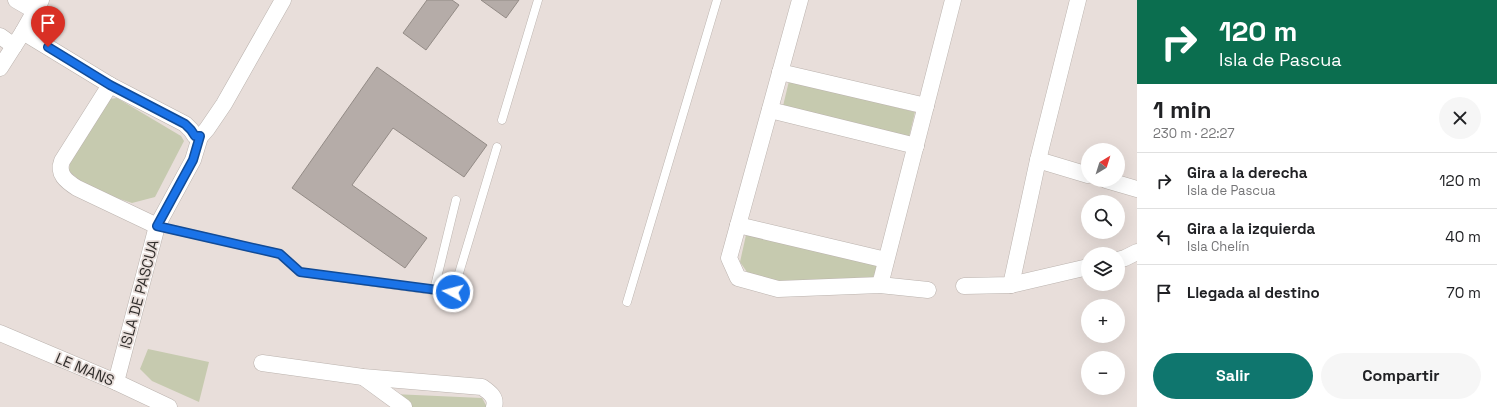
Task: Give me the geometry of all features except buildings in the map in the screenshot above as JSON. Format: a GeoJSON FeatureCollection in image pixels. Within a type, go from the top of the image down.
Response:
{"type":"FeatureCollection","features":[{"type":"Feature","properties":{"kind":"street"},"geometry":{"type":"LineString","coordinates":[[0,68],[38,6],[16,0]]}},
{"type":"Feature","properties":{"kind":"street","name":"ISLA DE PASCUA"},"geometry":{"type":"LineString","coordinates":[[116,382],[157,226],[193,160],[200,136],[224,104],[283,0]]}},
{"type":"Feature","properties":{"kind":"street"},"geometry":{"type":"LineString","coordinates":[[800,0],[729,258],[738,278],[778,289],[880,285],[928,290]]}},
{"type":"Feature","properties":{"kind":"street"},"geometry":{"type":"LineString","coordinates":[[880,285],[953,0]]}},
{"type":"Feature","properties":{"kind":"street"},"geometry":{"type":"LineString","coordinates":[[1011,285],[1038,160],[1078,0]]}},
{"type":"Feature","properties":{"kind":"street"},"geometry":{"type":"LineString","coordinates":[[23,32],[110,85],[185,124],[195,136],[200,136]]}},
{"type":"Feature","properties":{"kind":"street"},"geometry":{"type":"LineString","coordinates":[[0,36],[14,46]]}},
{"type":"Feature","properties":{"kind":"street"},"geometry":{"type":"LineString","coordinates":[[780,72],[926,106]]}},
{"type":"Feature","properties":{"kind":"street"},"geometry":{"type":"LineString","coordinates":[[110,85],[62,161],[60,166],[62,174],[67,182],[77,188],[157,226]]}},
{"type":"Feature","properties":{"kind":"street"},"geometry":{"type":"LineString","coordinates":[[770,110],[916,146]]}},
{"type":"Feature","properties":{"kind":"street"},"geometry":{"type":"LineString","coordinates":[[1038,160],[1081,173]]}},
{"type":"Feature","properties":{"kind":"street"},"geometry":{"type":"LineString","coordinates":[[1125,186],[1137,189]]}},
{"type":"Feature","properties":{"kind":"street"},"geometry":{"type":"LineString","coordinates":[[738,224],[886,260]]}},
{"type":"Feature","properties":{"kind":"street"},"geometry":{"type":"LineString","coordinates":[[1125,258],[1137,252]]}},
{"type":"Feature","properties":{"kind":"street"},"geometry":{"type":"LineString","coordinates":[[964,286],[1011,285],[1081,269]]}},
{"type":"Feature","properties":{"kind":"street","name":"LE MANS"},"geometry":{"type":"LineString","coordinates":[[0,333],[116,382],[169,407]]}},
{"type":"Feature","properties":{"kind":"street"},"geometry":{"type":"LineString","coordinates":[[262,364],[363,377],[482,387],[492,394],[495,404],[494,407]]}},
{"type":"Feature","properties":{"kind":"street"},"geometry":{"type":"LineString","coordinates":[[363,377],[404,407]]}},
{"type":"Feature","properties":{"kind":"lane"},"geometry":{"type":"LineString","coordinates":[[502,120],[538,0]]}},
{"type":"Feature","properties":{"kind":"lane"},"geometry":{"type":"LineString","coordinates":[[627,302],[717,0]]}},
{"type":"Feature","properties":{"kind":"lane"},"geometry":{"type":"LineString","coordinates":[[157,226],[280,254],[300,272],[453,292],[497,147]]}},
{"type":"Feature","properties":{"kind":"lane"},"geometry":{"type":"LineString","coordinates":[[434,290],[456,200]]}},
{"type":"Feature","properties":{"kind":"green space"},"geometry":{"type":"Polygon","coordinates":[[[789,81],[915,112],[909,137],[783,106],[789,81]]]}},
{"type":"Feature","properties":{"kind":"green space"},"geometry":{"type":"Polygon","coordinates":[[[117,98],[181,136],[184,141],[155,197],[132,203],[89,189],[69,171],[71,155],[109,99],[117,98]]]}},
{"type":"Feature","properties":{"kind":"green space"},"geometry":{"type":"Polygon","coordinates":[[[746,235],[879,265],[873,277],[779,282],[747,272],[740,262],[746,235]]]}},
{"type":"Feature","properties":{"kind":"green space"},"geometry":{"type":"Polygon","coordinates":[[[148,349],[209,362],[199,402],[152,381],[140,369],[148,349]]]}},
{"type":"Feature","properties":{"kind":"green space"},"geometry":{"type":"Polygon","coordinates":[[[393,394],[482,398],[487,407],[412,407],[393,394]]]}},
{"type":"Feature","properties":{"kind":"route"},"geometry":{"type":"LineString","coordinates":[[48,47],[110,85],[185,124],[195,136],[200,136],[193,160],[157,226],[280,254],[300,272],[453,292]]}}]}
